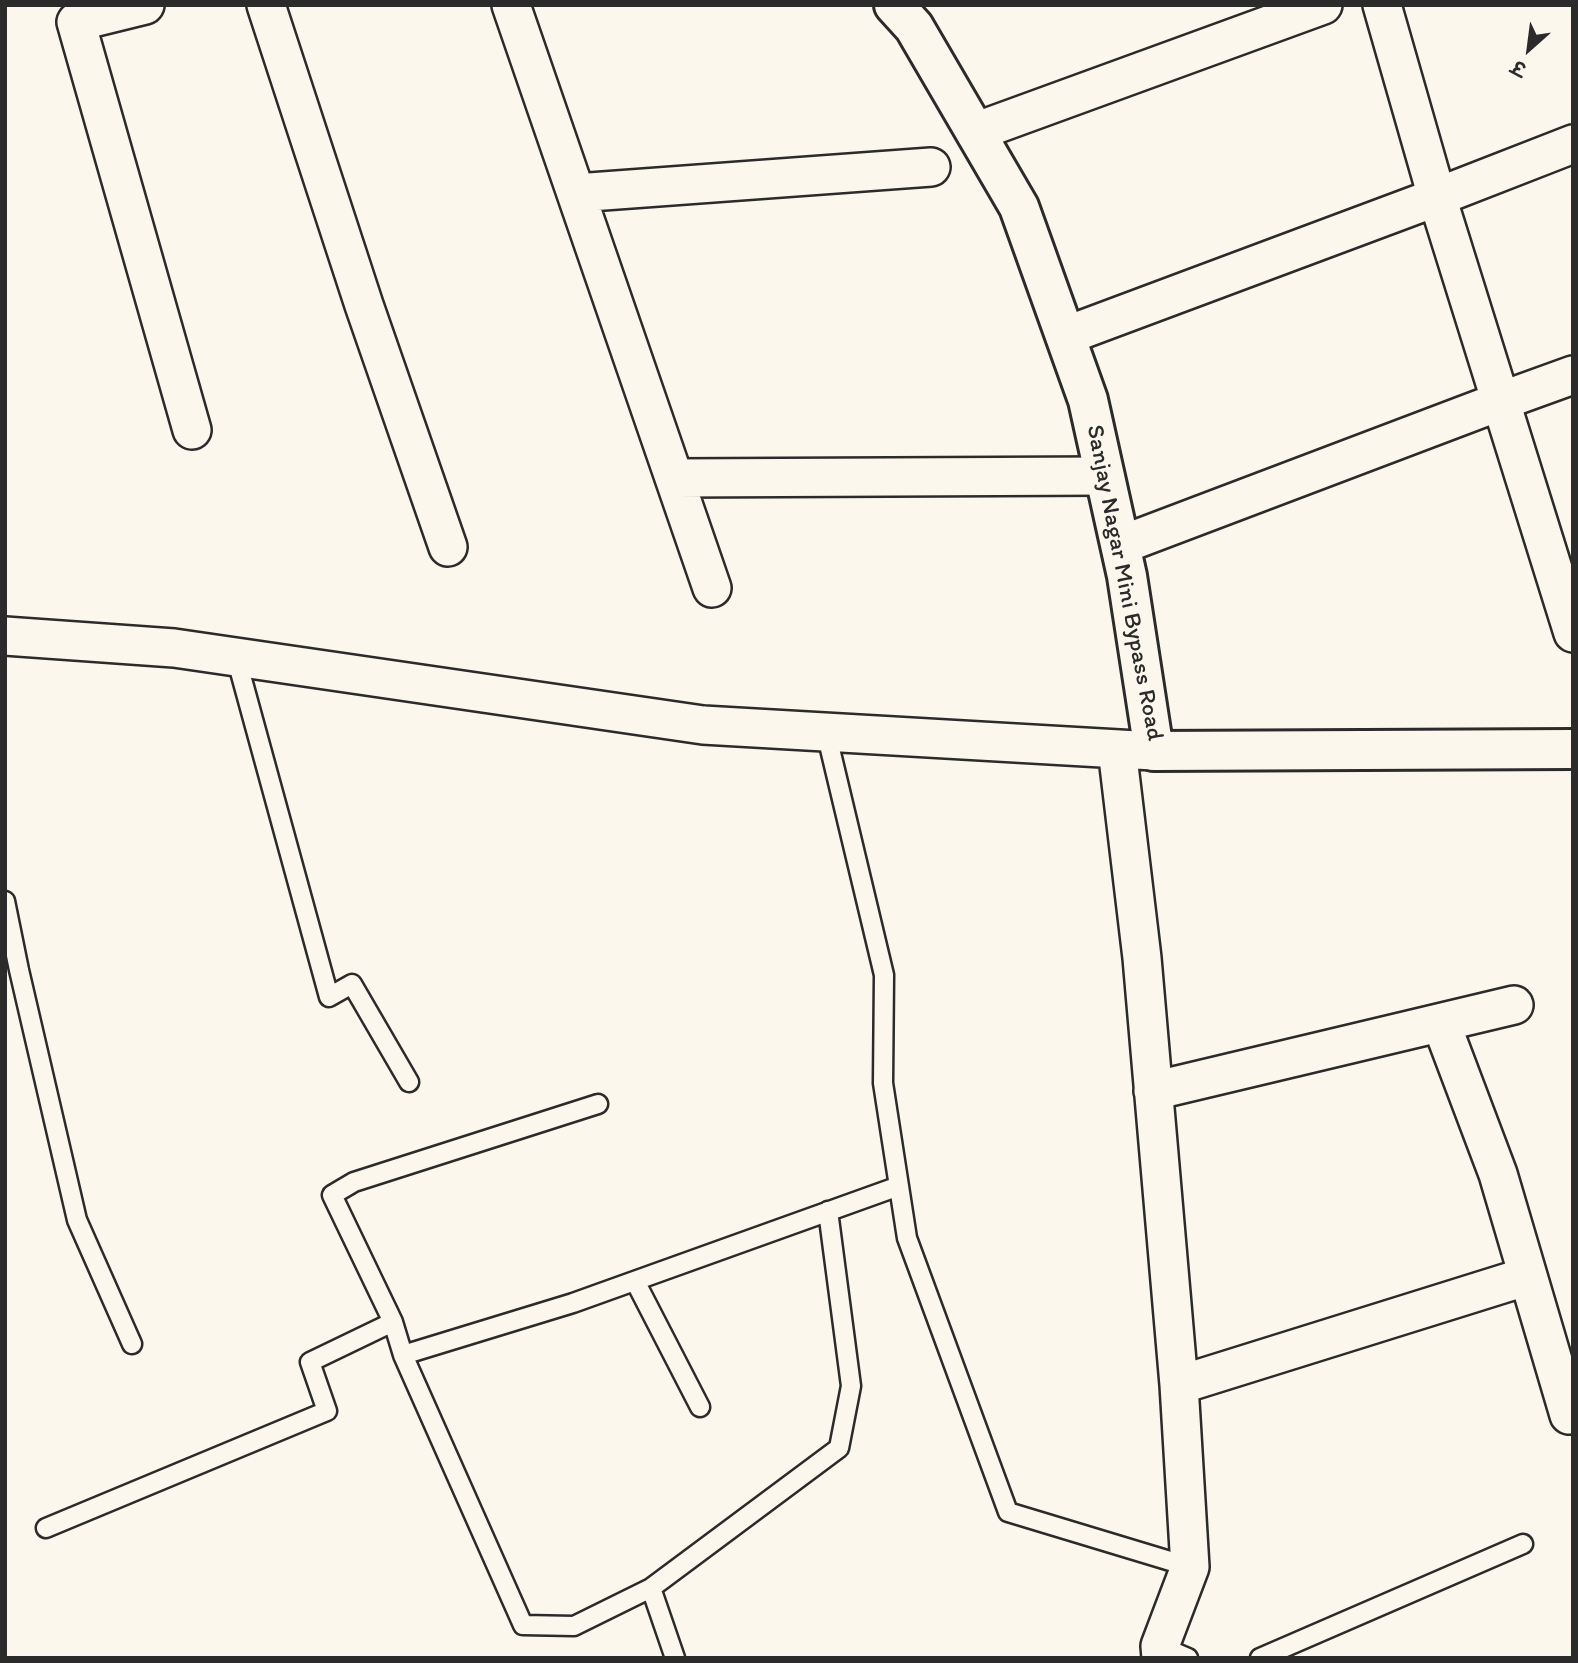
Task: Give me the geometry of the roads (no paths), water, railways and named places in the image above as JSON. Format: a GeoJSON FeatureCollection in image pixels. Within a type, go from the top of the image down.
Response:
{"type":"FeatureCollection","features":[{"type":"Feature","properties":{"kind":"street"},"geometry":{"type":"LineString","coordinates":[[145,5],[76,22],[192,430]]}},
{"type":"Feature","properties":{"kind":"street"},"geometry":{"type":"LineString","coordinates":[[266,5],[364,305],[448,547]]}},
{"type":"Feature","properties":{"kind":"street"},"geometry":{"type":"LineString","coordinates":[[511,5],[712,588]]}},
{"type":"Feature","properties":{"kind":"street","name":"Sanjay Nagar Mini Bypass Road"},"geometry":{"type":"LineString","coordinates":[[894,5],[914,27],[1019,207],[1088,400],[1127,576],[1154,751],[1573,749]]}},
{"type":"Feature","properties":{"kind":"street"},"geometry":{"type":"LineString","coordinates":[[975,132],[1324,5]]}},
{"type":"Feature","properties":{"kind":"street"},"geometry":{"type":"LineString","coordinates":[[1382,5],[1437,197],[1570,616]]}},
{"type":"Feature","properties":{"kind":"street"},"geometry":{"type":"LineString","coordinates":[[1065,336],[1573,144]]}},
{"type":"Feature","properties":{"kind":"street"},"geometry":{"type":"LineString","coordinates":[[576,192],[931,167]]}},
{"type":"Feature","properties":{"kind":"street"},"geometry":{"type":"LineString","coordinates":[[1121,545],[1573,375]]}},
{"type":"Feature","properties":{"kind":"street"},"geometry":{"type":"LineString","coordinates":[[675,478],[1105,476]]}},
{"type":"Feature","properties":{"kind":"street"},"geometry":{"type":"LineString","coordinates":[[5,636],[174,648],[703,725],[1154,751]]}},
{"type":"Feature","properties":{"kind":"street"},"geometry":{"type":"LineString","coordinates":[[1116,749],[1142,958],[1179,1384],[1190,1567],[1170,1654]]}},
{"type":"Feature","properties":{"kind":"street"},"geometry":{"type":"LineString","coordinates":[[1153,1091],[1514,1005]]}},
{"type":"Feature","properties":{"kind":"street"},"geometry":{"type":"LineString","coordinates":[[1441,1023],[1498,1174],[1569,1415]]}},
{"type":"Feature","properties":{"kind":"street"},"geometry":{"type":"LineString","coordinates":[[1179,1384],[1528,1276]]}},
{"type":"Feature","properties":{"kind":"lane"},"geometry":{"type":"LineString","coordinates":[[236,657],[329,998],[352,984],[409,1082]]}},
{"type":"Feature","properties":{"kind":"lane"},"geometry":{"type":"LineString","coordinates":[[826,732],[884,975],[883,1083],[906,1238],[1008,1512],[1190,1567]]}},
{"type":"Feature","properties":{"kind":"lane"},"geometry":{"type":"LineString","coordinates":[[5,901],[77,1220],[132,1344]]}},
{"type":"Feature","properties":{"kind":"lane"},"geometry":{"type":"LineString","coordinates":[[598,1104],[354,1182],[332,1195],[393,1322],[403,1355],[523,1625],[573,1626],[650,1588],[839,1448],[851,1386],[828,1211]]}},
{"type":"Feature","properties":{"kind":"lane"},"geometry":{"type":"LineString","coordinates":[[403,1355],[573,1303],[899,1186]]}},
{"type":"Feature","properties":{"kind":"lane"},"geometry":{"type":"LineString","coordinates":[[635,1280],[700,1407]]}},
{"type":"Feature","properties":{"kind":"lane"},"geometry":{"type":"LineString","coordinates":[[46,1528],[327,1411],[310,1362],[393,1322]]}},
{"type":"Feature","properties":{"kind":"lane"},"geometry":{"type":"LineString","coordinates":[[1260,1658],[1523,1545]]}},
{"type":"Feature","properties":{"kind":"lane"},"geometry":{"type":"LineString","coordinates":[[650,1588],[675,1658]]}}]}
